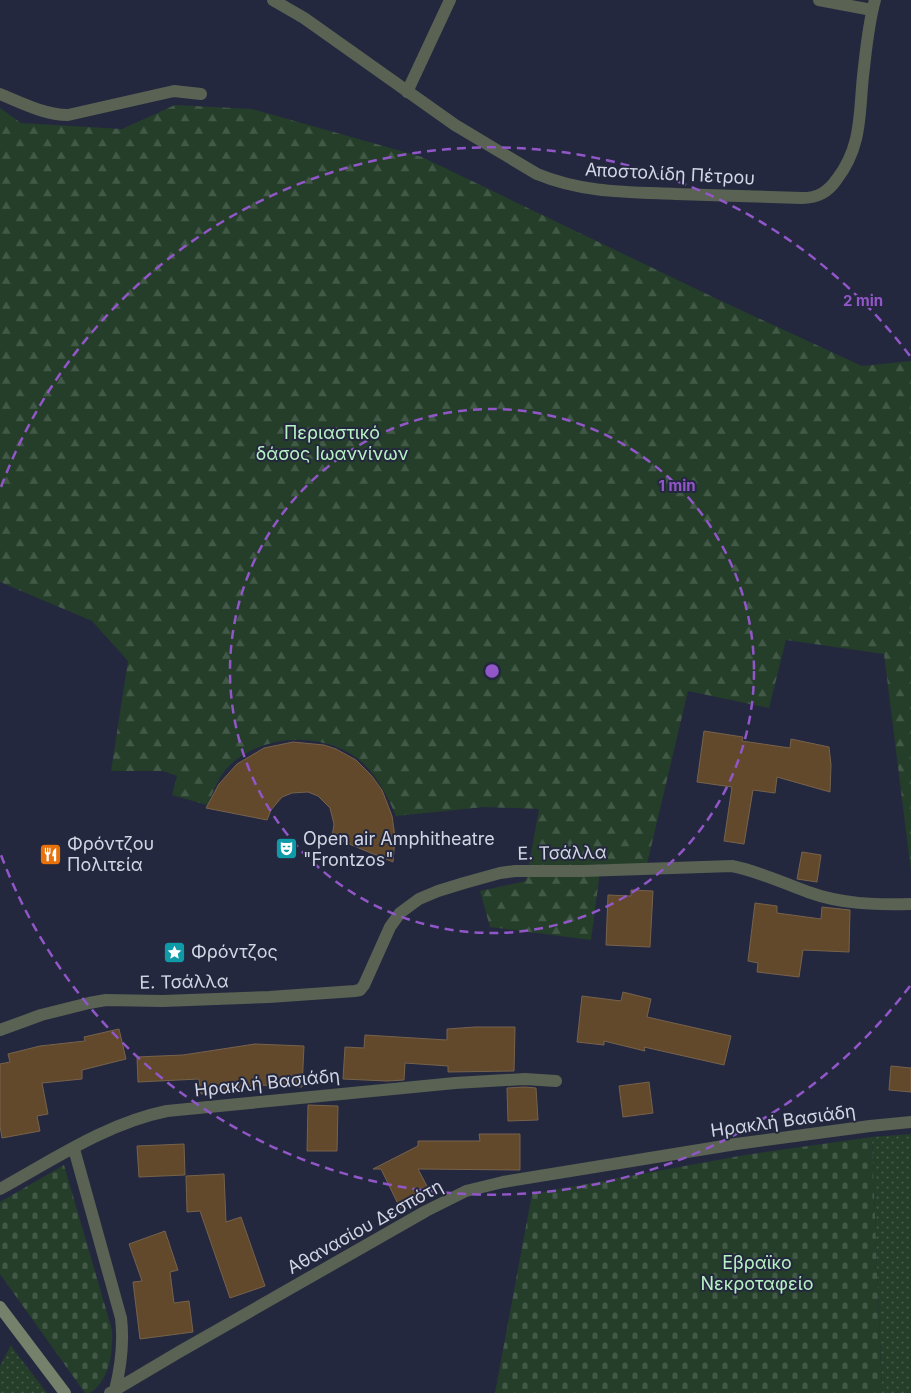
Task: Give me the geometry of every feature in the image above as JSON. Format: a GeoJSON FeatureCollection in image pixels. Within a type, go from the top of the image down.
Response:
{"type":"FeatureCollection","features":[{"type":"Feature","properties":{"kind":"street"},"geometry":{"type":"LineString","coordinates":[[407,92],[450,0]]}},
{"type":"Feature","properties":{"kind":"street"},"geometry":{"type":"LineString","coordinates":[[819,0],[873,5]]}},
{"type":"Feature","properties":{"kind":"street","name":"Αποστολίδη Πέτρου"},"geometry":{"type":"LineString","coordinates":[[278,1],[407,92],[489,146],[537,174],[563,184],[608,191],[802,198],[816,197],[825,192],[847,163],[855,145],[859,127],[865,54],[873,5]]}},
{"type":"Feature","properties":{"kind":"street"},"geometry":{"type":"LineString","coordinates":[[0,94],[56,115],[68,115],[174,91],[202,94]]}},
{"type":"Feature","properties":{"kind":"street","name":"Ε. Τσάλλα"},"geometry":{"type":"LineString","coordinates":[[0,1030],[41,1014],[106,1000],[172,1001],[261,998],[355,991],[364,985],[390,927],[404,910],[419,899],[438,891],[500,873],[532,870],[583,871],[715,865],[732,866],[746,869],[808,892],[845,902],[866,905],[910,904]]}},
{"type":"Feature","properties":{"kind":"street","name":"Ηρακλή Βασιάδη"},"geometry":{"type":"LineString","coordinates":[[0,1189],[123,1125],[154,1114],[299,1097],[455,1083],[525,1079],[556,1081]]}},
{"type":"Feature","properties":{"kind":"street","name":"Ηρακλή Βασιάδη"},"geometry":{"type":"LineString","coordinates":[[660,1156],[824,1132],[911,1122]]}},
{"type":"Feature","properties":{"kind":"street"},"geometry":{"type":"LineString","coordinates":[[74,1149],[121,1318],[123,1336],[122,1355],[113,1391]]}},
{"type":"Feature","properties":{"kind":"street","name":"Αθανασίου Δεσπότη"},"geometry":{"type":"LineString","coordinates":[[113,1391],[457,1195],[491,1184],[660,1156]]}},
{"type":"Feature","properties":{"kind":"street"},"geometry":{"type":"LineString","coordinates":[[0,1306],[65,1393]]}},
{"type":"Feature","properties":{"kind":"green space","name":"Περιαστικό δάσος Ιωαννίνων"},"geometry":{"type":"Polygon","coordinates":[[[175,105],[252,109],[422,157],[717,299],[862,366],[911,361],[911,871],[884,654],[786,640],[769,708],[688,691],[647,864],[601,864],[591,940],[490,927],[480,891],[526,881],[539,809],[484,807],[396,816],[383,789],[364,764],[350,753],[315,741],[279,741],[261,746],[244,754],[230,765],[223,774],[207,805],[172,795],[177,776],[163,771],[111,771],[128,661],[92,621],[0,582],[0,108],[21,123],[122,129],[175,105]]]}},
{"type":"Feature","properties":{"kind":"green space"},"geometry":{"type":"Polygon","coordinates":[[[911,1134],[911,1393],[882,1393],[872,1137],[911,1134]]]}},
{"type":"Feature","properties":{"kind":"green space","name":"Εβραϊκο Νεκροταφείο"},"geometry":{"type":"Polygon","coordinates":[[[872,1137],[882,1393],[495,1393],[532,1194],[745,1155],[872,1137]]]}},
{"type":"Feature","properties":{"kind":"green space"},"geometry":{"type":"Polygon","coordinates":[[[64,1165],[112,1330],[109,1365],[102,1381],[90,1393],[85,1393],[0,1274],[0,1202],[64,1165]]]}},
{"type":"Feature","properties":{"kind":"green space"},"geometry":{"type":"Polygon","coordinates":[[[11,1345],[47,1393],[0,1393],[0,1366],[11,1345]]]}},
{"type":"Feature","properties":{"kind":"building"},"geometry":{"type":"Polygon","coordinates":[[[704,731],[743,737],[742,741],[790,748],[791,739],[829,747],[831,765],[830,792],[777,777],[775,793],[753,790],[744,844],[724,841],[732,787],[697,782],[704,731]]]}},
{"type":"Feature","properties":{"kind":"building"},"geometry":{"type":"Polygon","coordinates":[[[293,742],[324,745],[336,749],[356,760],[371,775],[382,790],[392,816],[395,837],[393,862],[332,837],[334,824],[330,808],[318,796],[308,792],[292,793],[282,797],[271,810],[267,820],[206,808],[219,784],[237,764],[264,748],[293,742]]]}},
{"type":"Feature","properties":{"kind":"building"},"geometry":{"type":"Polygon","coordinates":[[[802,852],[821,855],[817,882],[797,879],[802,852]]]}},
{"type":"Feature","properties":{"kind":"building"},"geometry":{"type":"Polygon","coordinates":[[[631,890],[653,891],[650,947],[606,945],[608,895],[631,896],[631,890]]]}},
{"type":"Feature","properties":{"kind":"building"},"geometry":{"type":"Polygon","coordinates":[[[755,903],[777,906],[777,913],[821,919],[822,907],[850,910],[849,952],[803,950],[799,977],[757,972],[758,963],[748,961],[755,903]]]}},
{"type":"Feature","properties":{"kind":"building"},"geometry":{"type":"Polygon","coordinates":[[[623,992],[651,999],[647,1017],[731,1036],[724,1065],[644,1047],[645,1051],[604,1041],[604,1045],[577,1042],[582,996],[621,1001],[623,992]]]}},
{"type":"Feature","properties":{"kind":"building"},"geometry":{"type":"Polygon","coordinates":[[[515,1027],[514,1071],[448,1072],[448,1066],[405,1063],[404,1080],[343,1079],[345,1047],[364,1048],[365,1035],[447,1040],[447,1029],[515,1027]]]}},
{"type":"Feature","properties":{"kind":"building"},"geometry":{"type":"Polygon","coordinates":[[[119,1029],[126,1059],[82,1070],[82,1079],[42,1083],[48,1114],[37,1116],[40,1131],[2,1138],[0,1126],[0,1064],[10,1062],[8,1054],[40,1046],[85,1041],[84,1037],[119,1029]]]}},
{"type":"Feature","properties":{"kind":"building"},"geometry":{"type":"Polygon","coordinates":[[[255,1044],[304,1046],[302,1087],[259,1085],[201,1094],[199,1079],[138,1082],[137,1057],[183,1055],[255,1044]]]}},
{"type":"Feature","properties":{"kind":"building"},"geometry":{"type":"Polygon","coordinates":[[[891,1066],[911,1068],[911,1092],[889,1090],[891,1066]]]}},
{"type":"Feature","properties":{"kind":"building"},"geometry":{"type":"Polygon","coordinates":[[[649,1082],[653,1113],[623,1117],[619,1086],[649,1082]]]}},
{"type":"Feature","properties":{"kind":"building"},"geometry":{"type":"Polygon","coordinates":[[[507,1088],[536,1088],[538,1120],[508,1121],[507,1088]]]}},
{"type":"Feature","properties":{"kind":"building"},"geometry":{"type":"Polygon","coordinates":[[[308,1105],[338,1106],[337,1151],[307,1151],[308,1105]]]}},
{"type":"Feature","properties":{"kind":"building"},"geometry":{"type":"Polygon","coordinates":[[[479,1134],[520,1134],[520,1170],[418,1169],[430,1192],[400,1208],[381,1169],[373,1169],[418,1146],[418,1141],[480,1141],[479,1134]]]}},
{"type":"Feature","properties":{"kind":"building"},"geometry":{"type":"Polygon","coordinates":[[[184,1144],[185,1175],[139,1177],[137,1146],[184,1144]]]}},
{"type":"Feature","properties":{"kind":"building"},"geometry":{"type":"Polygon","coordinates":[[[224,1174],[226,1222],[241,1217],[265,1286],[230,1298],[200,1211],[187,1212],[186,1176],[224,1174]]]}},
{"type":"Feature","properties":{"kind":"building"},"geometry":{"type":"Polygon","coordinates":[[[165,1231],[178,1270],[170,1272],[174,1303],[189,1301],[193,1332],[140,1339],[133,1282],[142,1281],[129,1244],[165,1231]]]}},
{"type":"Feature","properties":{"kind":"place","name":"Open air Amphitheatre \"Frontzos\""},"geometry":{"type":"Point","coordinates":[287,849]}},
{"type":"Feature","properties":{"kind":"place","name":"Φρόντζου Πολιτεία"},"geometry":{"type":"Point","coordinates":[51,854]}},
{"type":"Feature","properties":{"kind":"place","name":"Φρόντζος"},"geometry":{"type":"Point","coordinates":[175,952]}}]}
